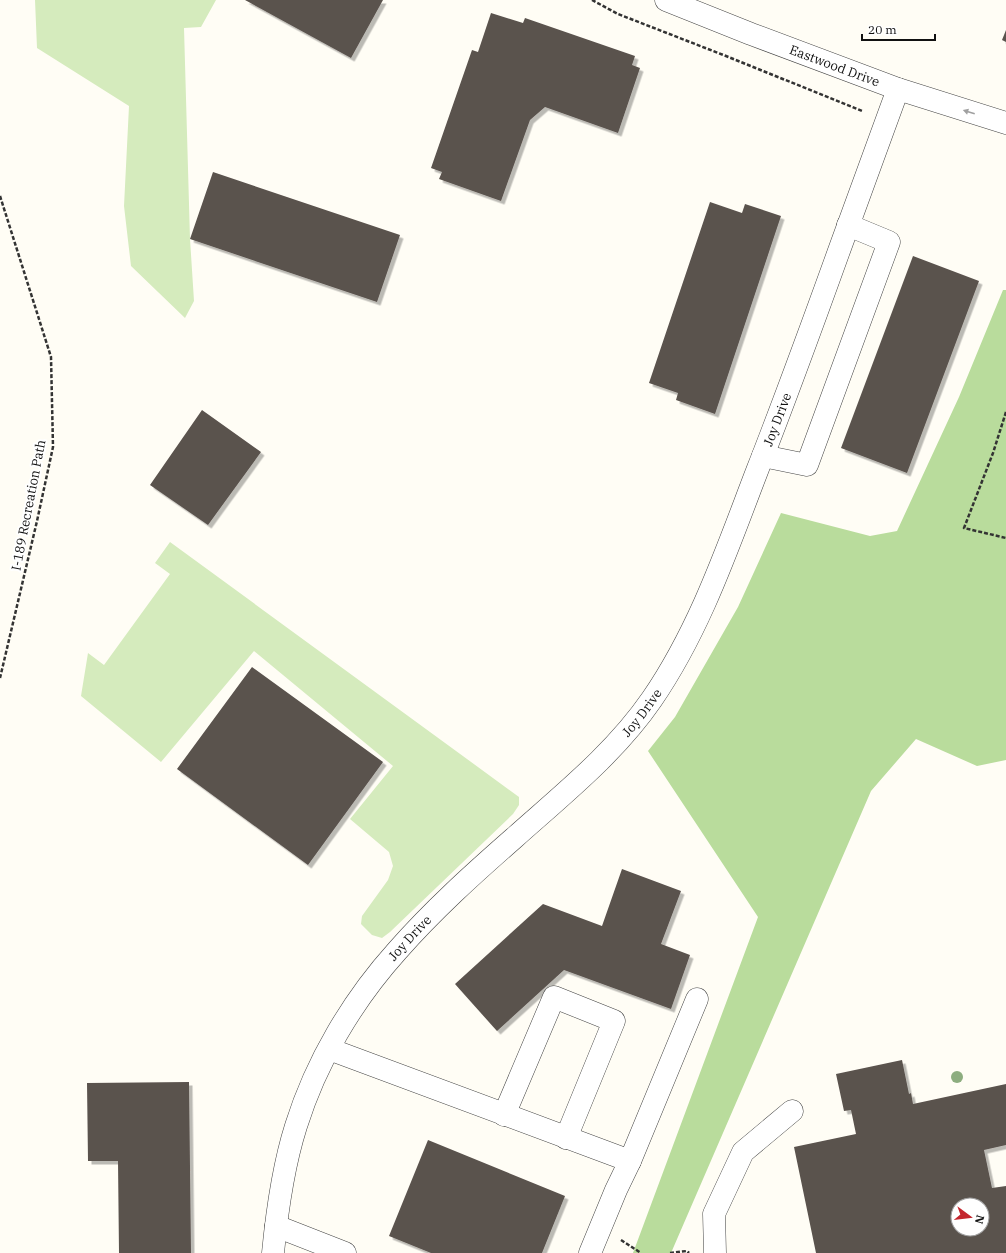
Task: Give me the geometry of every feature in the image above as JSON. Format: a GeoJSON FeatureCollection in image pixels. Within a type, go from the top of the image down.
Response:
{"type":"FeatureCollection","features":[{"type":"Feature","properties":{"kind":"street","name":"Eastwood Drive"},"geometry":{"type":"LineString","coordinates":[[666,0],[751,34],[898,89],[1006,123]]}},
{"type":"Feature","properties":{"kind":"street","name":"Joy Drive"},"geometry":{"type":"LineString","coordinates":[[273,1253],[287,1157],[296,1127],[310,1089],[344,1021],[369,985],[396,952],[474,874],[593,767],[624,735],[652,700],[686,644],[712,586],[763,456],[898,89]]}},
{"type":"Feature","properties":{"kind":"street"},"geometry":{"type":"LineString","coordinates":[[763,456],[806,465],[889,242],[848,225]]}},
{"type":"Feature","properties":{"kind":"street"},"geometry":{"type":"LineString","coordinates":[[504,1115],[554,997],[614,1021],[566,1138]]}},
{"type":"Feature","properties":{"kind":"street"},"geometry":{"type":"LineString","coordinates":[[590,1253],[697,999]]}},
{"type":"Feature","properties":{"kind":"street"},"geometry":{"type":"LineString","coordinates":[[329,1049],[630,1161]]}},
{"type":"Feature","properties":{"kind":"street"},"geometry":{"type":"LineString","coordinates":[[715,1253],[714,1214],[743,1152],[792,1111]]}},
{"type":"Feature","properties":{"kind":"street"},"geometry":{"type":"LineString","coordinates":[[276,1226],[345,1253]]}},
{"type":"Feature","properties":{"kind":"path"},"geometry":{"type":"LineString","coordinates":[[592,0],[618,14],[862,110]]}},
{"type":"Feature","properties":{"kind":"path","name":"I-189 Recreation Path"},"geometry":{"type":"LineString","coordinates":[[0,196],[51,357],[53,448],[0,678]]}},
{"type":"Feature","properties":{"kind":"path"},"geometry":{"type":"LineString","coordinates":[[1006,412],[994,453],[964,528],[1006,538]]}},
{"type":"Feature","properties":{"kind":"path"},"geometry":{"type":"LineString","coordinates":[[670,1253],[687,1251],[689,1253]]}},
{"type":"Feature","properties":{"kind":"green space"},"geometry":{"type":"Polygon","coordinates":[[[35,0],[216,0],[201,27],[184,28],[190,239],[194,301],[185,318],[131,266],[124,206],[129,106],[37,48],[35,0]]]}},
{"type":"Feature","properties":{"kind":"green space"},"geometry":{"type":"Polygon","coordinates":[[[1003,290],[1006,290],[1006,760],[977,766],[916,739],[871,791],[671,1253],[633,1253],[758,917],[648,751],[675,717],[738,607],[781,513],[870,536],[897,531],[959,397],[1003,290]]]}},
{"type":"Feature","properties":{"kind":"green space"},"geometry":{"type":"Polygon","coordinates":[[[170,542],[519,797],[519,805],[513,814],[382,938],[372,935],[361,924],[362,916],[388,880],[393,866],[389,852],[350,819],[393,766],[254,651],[161,762],[81,696],[88,653],[104,665],[170,574],[155,563],[170,542]]]}},
{"type":"Feature","properties":{"kind":"building"},"geometry":{"type":"Polygon","coordinates":[[[245,0],[383,0],[351,58],[245,0]]]}},
{"type":"Feature","properties":{"kind":"building"},"geometry":{"type":"Polygon","coordinates":[[[491,13],[523,23],[525,18],[635,56],[632,65],[640,68],[618,133],[545,107],[530,120],[501,201],[439,179],[442,172],[431,168],[472,50],[478,52],[491,13]]]}},
{"type":"Feature","properties":{"kind":"building"},"geometry":{"type":"Polygon","coordinates":[[[1006,30],[1006,42],[1002,40],[1006,30]]]}},
{"type":"Feature","properties":{"kind":"building"},"geometry":{"type":"Polygon","coordinates":[[[213,172],[400,235],[377,302],[190,239],[213,172]]]}},
{"type":"Feature","properties":{"kind":"building"},"geometry":{"type":"Polygon","coordinates":[[[710,202],[742,213],[745,204],[781,216],[715,414],[676,400],[678,393],[649,383],[710,202]]]}},
{"type":"Feature","properties":{"kind":"building"},"geometry":{"type":"Polygon","coordinates":[[[913,256],[979,281],[907,473],[841,448],[913,256]]]}},
{"type":"Feature","properties":{"kind":"building"},"geometry":{"type":"Polygon","coordinates":[[[202,410],[261,452],[208,525],[150,485],[202,410]]]}},
{"type":"Feature","properties":{"kind":"building"},"geometry":{"type":"Polygon","coordinates":[[[252,667],[383,762],[308,865],[177,769],[252,667]]]}},
{"type":"Feature","properties":{"kind":"building"},"geometry":{"type":"Polygon","coordinates":[[[622,869],[681,891],[661,944],[690,955],[671,1009],[564,970],[497,1031],[455,984],[543,904],[602,926],[622,869]]]}},
{"type":"Feature","properties":{"kind":"building"},"geometry":{"type":"Polygon","coordinates":[[[902,1060],[909,1094],[911,1093],[913,1104],[1006,1084],[1006,1145],[984,1150],[992,1188],[1006,1186],[1006,1253],[816,1253],[794,1147],[856,1134],[851,1110],[844,1111],[836,1074],[902,1060]]]}},
{"type":"Feature","properties":{"kind":"building"},"geometry":{"type":"Polygon","coordinates":[[[189,1082],[191,1253],[119,1253],[118,1161],[88,1161],[87,1083],[189,1082]]]}},
{"type":"Feature","properties":{"kind":"building"},"geometry":{"type":"Polygon","coordinates":[[[428,1140],[565,1196],[542,1253],[431,1253],[389,1236],[428,1140]]]}}]}
